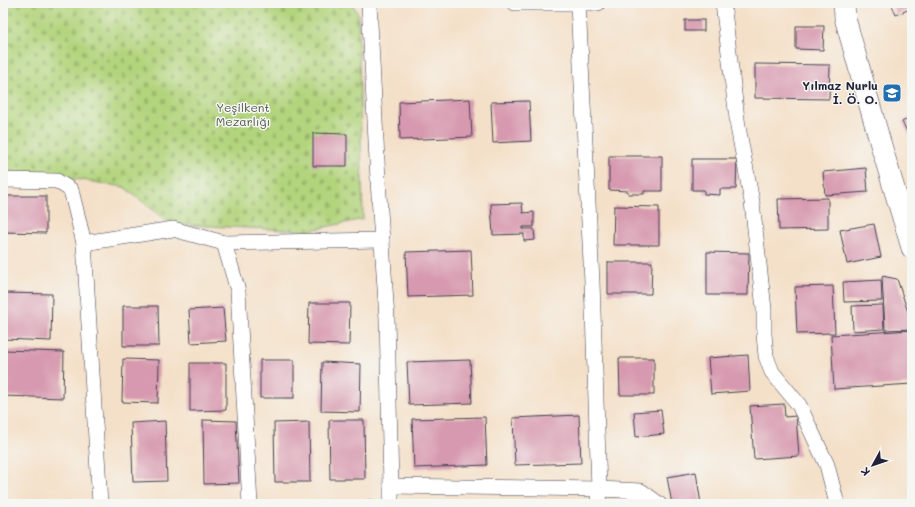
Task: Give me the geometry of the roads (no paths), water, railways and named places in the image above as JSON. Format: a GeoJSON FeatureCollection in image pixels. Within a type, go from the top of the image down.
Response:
{"type":"FeatureCollection","features":[{"type":"Feature","properties":{"kind":"main road"},"geometry":{"type":"LineString","coordinates":[[844,3],[845,18],[912,248]]}},
{"type":"Feature","properties":{"kind":"street"},"geometry":{"type":"LineString","coordinates":[[369,3],[386,319],[391,504]]}},
{"type":"Feature","properties":{"kind":"street"},"geometry":{"type":"LineString","coordinates":[[515,3],[598,3]]}},
{"type":"Feature","properties":{"kind":"street"},"geometry":{"type":"LineString","coordinates":[[723,3],[738,128],[752,202],[764,309],[766,356],[772,372],[798,405],[827,465],[837,504]]}},
{"type":"Feature","properties":{"kind":"street"},"geometry":{"type":"LineString","coordinates":[[578,4],[592,282],[599,497]]}},
{"type":"Feature","properties":{"kind":"street"},"geometry":{"type":"LineString","coordinates":[[3,180],[57,181],[71,190],[84,243],[100,504]]}},
{"type":"Feature","properties":{"kind":"street"},"geometry":{"type":"LineString","coordinates":[[84,243],[173,229],[224,243],[382,240]]}},
{"type":"Feature","properties":{"kind":"street"},"geometry":{"type":"LineString","coordinates":[[224,243],[238,290],[250,504]]}},
{"type":"Feature","properties":{"kind":"street"},"geometry":{"type":"LineString","coordinates":[[391,486],[599,497],[641,491],[659,504]]}},
{"type":"Feature","properties":{"kind":"place","name":"Yılmaz Nurlu İ. Ö. O."},"geometry":{"type":"Point","coordinates":[892,93]}},
{"type":"Feature","properties":{"kind":"park label","name":"Yeşilkent Mezarlığı"},"geometry":{"type":"Point","coordinates":[243,115]}}]}
